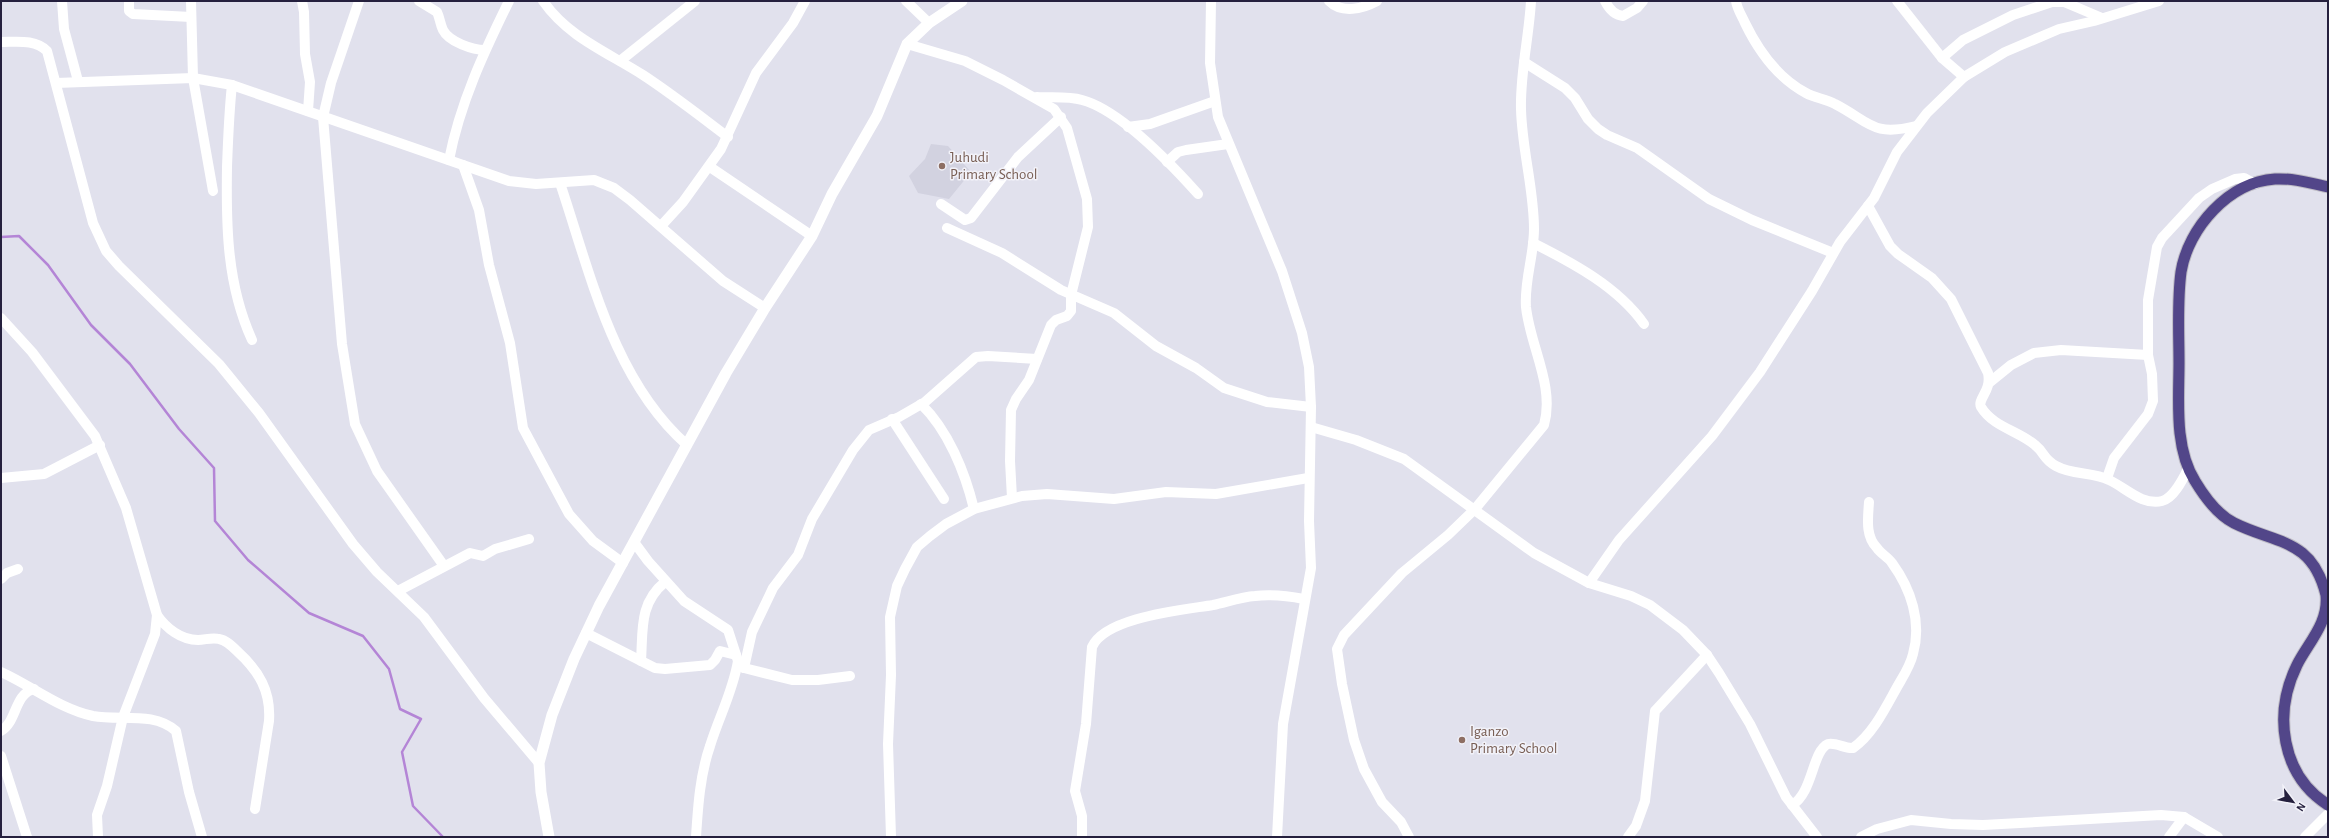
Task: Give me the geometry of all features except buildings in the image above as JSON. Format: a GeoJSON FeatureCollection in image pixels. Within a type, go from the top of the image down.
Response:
{"type":"FeatureCollection","features":[{"type":"Feature","properties":{"kind":"highway"},"geometry":{"type":"LineString","coordinates":[[2328,187],[2293,179],[2272,179],[2255,184],[2239,190],[2227,198],[2193,236],[2181,271],[2178,398],[2182,439],[2188,469],[2200,489],[2219,512],[2232,522],[2294,545],[2310,561],[2320,576],[2326,597],[2324,621],[2297,664],[2288,685],[2283,705],[2283,729],[2297,773],[2306,788],[2328,805]]}},
{"type":"Feature","properties":{"kind":"street"},"geometry":{"type":"LineString","coordinates":[[62,1],[64,29],[78,81]]}},
{"type":"Feature","properties":{"kind":"street"},"geometry":{"type":"LineString","coordinates":[[129,1],[130,11],[133,14],[191,17]]}},
{"type":"Feature","properties":{"kind":"street"},"geometry":{"type":"LineString","coordinates":[[191,1],[193,78],[213,190]]}},
{"type":"Feature","properties":{"kind":"street"},"geometry":{"type":"LineString","coordinates":[[302,1],[304,12],[305,54],[310,82],[308,111]]}},
{"type":"Feature","properties":{"kind":"street"},"geometry":{"type":"LineString","coordinates":[[359,1],[331,83],[323,117],[342,344],[355,424],[377,471],[444,566]]}},
{"type":"Feature","properties":{"kind":"street"},"geometry":{"type":"LineString","coordinates":[[419,1],[437,12],[442,29],[450,38],[472,48],[485,50]]}},
{"type":"Feature","properties":{"kind":"street"},"geometry":{"type":"LineString","coordinates":[[449,160],[462,109],[485,50],[509,1]]}},
{"type":"Feature","properties":{"kind":"street"},"geometry":{"type":"LineString","coordinates":[[543,1],[557,19],[576,36],[620,61],[685,105],[728,137]]}},
{"type":"Feature","properties":{"kind":"street"},"geometry":{"type":"LineString","coordinates":[[620,61],[695,1]]}},
{"type":"Feature","properties":{"kind":"street"},"geometry":{"type":"LineString","coordinates":[[660,226],[683,202],[710,167],[728,137],[756,73],[793,23],[805,1]]}},
{"type":"Feature","properties":{"kind":"street"},"geometry":{"type":"LineString","coordinates":[[906,1],[929,22]]}},
{"type":"Feature","properties":{"kind":"street"},"geometry":{"type":"LineString","coordinates":[[549,837],[541,792],[539,763],[552,715],[586,633],[687,445],[764,308],[812,236],[832,194],[877,116],[907,44],[929,22],[962,1]]}},
{"type":"Feature","properties":{"kind":"street"},"geometry":{"type":"LineString","coordinates":[[1211,1],[1210,63],[1215,101],[1228,144],[1272,247],[1296,315],[1310,367],[1311,407],[1308,478],[1311,568],[1304,599],[1283,724],[1277,837]]}},
{"type":"Feature","properties":{"kind":"street"},"geometry":{"type":"LineString","coordinates":[[1329,1],[1338,8],[1344,10],[1370,5],[1377,1]]}},
{"type":"Feature","properties":{"kind":"street"},"geometry":{"type":"LineString","coordinates":[[1409,837],[1401,822],[1382,802],[1364,769],[1354,740],[1342,684],[1337,649],[1344,635],[1402,573],[1448,535],[1475,509],[1542,428],[1548,410],[1546,393],[1532,342],[1526,308],[1526,282],[1533,243],[1532,197],[1521,109],[1524,62],[1531,1]]}},
{"type":"Feature","properties":{"kind":"street"},"geometry":{"type":"LineString","coordinates":[[1605,1],[1611,11],[1617,16],[1623,16],[1637,8],[1643,1]]}},
{"type":"Feature","properties":{"kind":"street"},"geometry":{"type":"LineString","coordinates":[[1736,1],[1759,50],[1788,82],[1810,95],[1833,102],[1863,123],[1882,130],[1890,131],[1916,126]]}},
{"type":"Feature","properties":{"kind":"street"},"geometry":{"type":"LineString","coordinates":[[1897,1],[1942,58],[1964,77]]}},
{"type":"Feature","properties":{"kind":"street"},"geometry":{"type":"LineString","coordinates":[[1590,583],[1619,540],[1712,436],[1739,400],[1784,336],[1833,253],[1868,206],[1897,152],[1916,126],[1964,77],[2005,52],[2059,29],[2102,18],[2133,4],[2159,1]]}},
{"type":"Feature","properties":{"kind":"street"},"geometry":{"type":"LineString","coordinates":[[1942,58],[1963,40],[2013,15],[2052,2],[2064,2],[2102,18]]}},
{"type":"Feature","properties":{"kind":"street"},"geometry":{"type":"LineString","coordinates":[[1,42],[30,42],[43,47],[50,60],[93,223],[106,251],[118,266],[219,364],[259,413],[353,544],[377,572],[424,617],[484,698],[539,763]]}},
{"type":"Feature","properties":{"kind":"street"},"geometry":{"type":"LineString","coordinates":[[907,44],[965,60],[1035,97],[1054,109],[1061,117],[1072,143],[1088,212],[1084,248],[1071,295],[1071,311],[1067,316],[1056,320],[1051,325],[1029,380],[1016,399],[1011,410],[1010,461],[1012,498]]}},
{"type":"Feature","properties":{"kind":"street"},"geometry":{"type":"LineString","coordinates":[[1524,62],[1565,88],[1576,98],[1588,119],[1598,129],[1607,135],[1637,148],[1709,198],[1752,220],[1833,253]]}},
{"type":"Feature","properties":{"kind":"street"},"geometry":{"type":"LineString","coordinates":[[56,83],[193,78],[232,85],[272,101],[308,111],[497,178],[523,184],[560,183],[585,179],[602,183],[614,188],[723,281],[764,308]]}},
{"type":"Feature","properties":{"kind":"street"},"geometry":{"type":"LineString","coordinates":[[232,85],[226,200],[227,234],[234,292],[252,340]]}},
{"type":"Feature","properties":{"kind":"street"},"geometry":{"type":"LineString","coordinates":[[1035,97],[1082,100],[1104,111],[1128,127],[1167,162],[1198,194]]}},
{"type":"Feature","properties":{"kind":"street"},"geometry":{"type":"LineString","coordinates":[[1128,127],[1150,124],[1215,101]]}},
{"type":"Feature","properties":{"kind":"street"},"geometry":{"type":"LineString","coordinates":[[941,204],[965,220],[971,218],[1014,162],[1061,117]]}},
{"type":"Feature","properties":{"kind":"street"},"geometry":{"type":"LineString","coordinates":[[1167,162],[1178,152],[1228,144]]}},
{"type":"Feature","properties":{"kind":"street"},"geometry":{"type":"LineString","coordinates":[[463,165],[479,210],[489,265],[510,344],[524,428],[569,514],[592,541],[623,563]]}},
{"type":"Feature","properties":{"kind":"street"},"geometry":{"type":"LineString","coordinates":[[710,167],[812,236]]}},
{"type":"Feature","properties":{"kind":"street"},"geometry":{"type":"LineString","coordinates":[[2107,478],[2114,458],[2148,414],[2153,401],[2152,374],[2148,355],[2148,300],[2157,247],[2162,238],[2199,198],[2212,189],[2235,179],[2244,178],[2255,184]]}},
{"type":"Feature","properties":{"kind":"street"},"geometry":{"type":"LineString","coordinates":[[560,183],[614,340],[658,413],[674,433],[687,445]]}},
{"type":"Feature","properties":{"kind":"street"},"geometry":{"type":"LineString","coordinates":[[1868,206],[1890,246],[1898,254],[1932,278],[1951,299],[1980,354],[1990,382]]}},
{"type":"Feature","properties":{"kind":"street"},"geometry":{"type":"LineString","coordinates":[[947,228],[992,247],[1071,295],[1114,313],[1156,346],[1232,391],[1267,402],[1311,407]]}},
{"type":"Feature","properties":{"kind":"street"},"geometry":{"type":"LineString","coordinates":[[1533,243],[1558,255],[1597,280],[1636,313],[1644,324]]}},
{"type":"Feature","properties":{"kind":"street"},"geometry":{"type":"LineString","coordinates":[[1,318],[32,352],[88,426],[100,445],[126,508],[156,616],[155,634],[123,717],[107,786],[97,815],[98,837]]}},
{"type":"Feature","properties":{"kind":"street"},"geometry":{"type":"LineString","coordinates":[[2148,355],[2061,350],[2034,353],[2010,365],[1990,382],[1980,404],[1988,416],[2036,446],[2044,459],[2057,467],[2107,478],[2144,500],[2162,501],[2179,486],[2188,469]]}},
{"type":"Feature","properties":{"kind":"street"},"geometry":{"type":"LineString","coordinates":[[696,837],[701,785],[707,756],[715,730],[730,696],[739,661],[770,594],[798,555],[807,528],[844,465],[869,430],[921,404],[976,357],[988,356],[1037,359]]}},
{"type":"Feature","properties":{"kind":"street"},"geometry":{"type":"LineString","coordinates":[[921,404],[934,419],[951,449],[964,476],[974,508]]}},
{"type":"Feature","properties":{"kind":"street"},"geometry":{"type":"LineString","coordinates":[[892,419],[944,499]]}},
{"type":"Feature","properties":{"kind":"street"},"geometry":{"type":"LineString","coordinates":[[1310,427],[1362,442],[1404,459],[1534,553],[1590,583],[1631,596],[1650,605],[1683,630],[1707,655],[1743,711],[1776,779],[1792,805],[1816,837]]}},
{"type":"Feature","properties":{"kind":"street"},"geometry":{"type":"LineString","coordinates":[[1,478],[44,474],[100,445]]}},
{"type":"Feature","properties":{"kind":"street"},"geometry":{"type":"LineString","coordinates":[[891,837],[888,744],[891,675],[890,617],[897,586],[918,547],[946,524],[974,508],[1012,498],[1047,494],[1114,498],[1166,492],[1216,494],[1308,478]]}},
{"type":"Feature","properties":{"kind":"street"},"geometry":{"type":"LineString","coordinates":[[1792,805],[1804,795],[1817,760],[1828,744],[1853,748],[1866,736],[1886,709],[1914,654],[1916,635],[1913,603],[1904,582],[1891,561],[1872,542],[1869,533],[1868,502]]}},
{"type":"Feature","properties":{"kind":"street"},"geometry":{"type":"LineString","coordinates":[[398,591],[470,553],[482,556],[495,549],[529,539]]}},
{"type":"Feature","properties":{"kind":"street"},"geometry":{"type":"LineString","coordinates":[[634,542],[665,582],[684,602],[728,630],[739,661]]}},
{"type":"Feature","properties":{"kind":"street"},"geometry":{"type":"LineString","coordinates":[[1,579],[7,572],[18,569]]}},
{"type":"Feature","properties":{"kind":"street"},"geometry":{"type":"LineString","coordinates":[[641,661],[643,623],[647,604],[652,594],[665,582]]}},
{"type":"Feature","properties":{"kind":"street"},"geometry":{"type":"LineString","coordinates":[[1082,837],[1082,816],[1075,791],[1084,741],[1092,647],[1095,640],[1122,625],[1172,612],[1255,596],[1283,595],[1304,599]]}},
{"type":"Feature","properties":{"kind":"street"},"geometry":{"type":"LineString","coordinates":[[156,616],[168,628],[188,639],[218,639],[228,643],[248,662],[265,685],[270,707],[269,721],[255,809]]}},
{"type":"Feature","properties":{"kind":"street"},"geometry":{"type":"LineString","coordinates":[[586,633],[648,666],[665,669],[710,664],[715,660],[720,651],[739,661],[792,680],[818,680],[850,676]]}},
{"type":"Feature","properties":{"kind":"street"},"geometry":{"type":"LineString","coordinates":[[1628,837],[1638,820],[1645,802],[1655,711],[1707,655]]}},
{"type":"Feature","properties":{"kind":"street"},"geometry":{"type":"LineString","coordinates":[[1,672],[75,710],[92,716],[123,717],[163,723],[171,726],[176,731],[189,792],[202,837]]}},
{"type":"Feature","properties":{"kind":"street"},"geometry":{"type":"LineString","coordinates":[[1,731],[8,724],[23,696],[34,690]]}},
{"type":"Feature","properties":{"kind":"street"},"geometry":{"type":"LineString","coordinates":[[1,756],[27,837]]}},
{"type":"Feature","properties":{"kind":"street"},"geometry":{"type":"LineString","coordinates":[[2305,837],[2328,814]]}},
{"type":"Feature","properties":{"kind":"street"},"geometry":{"type":"LineString","coordinates":[[1861,837],[1877,829],[1911,820],[1969,825],[2162,815],[2184,817],[2218,837]]}},
{"type":"Feature","properties":{"kind":"street"},"geometry":{"type":"LineString","coordinates":[[2169,837],[2184,817]]}},
{"type":"Feature","properties":{"kind":"shaded area","name":"Juhudi Primary School"},"geometry":{"type":"Polygon","coordinates":[[[931,144],[948,146],[971,172],[949,199],[918,193],[909,176],[925,159],[931,144]]]}},
{"type":"Feature","properties":{"kind":"waterway"},"geometry":{"type":"LineString","coordinates":[[1,237],[19,236],[48,265],[91,325],[130,364],[179,429],[214,468],[215,521],[248,560],[309,613],[363,636],[389,669],[400,709],[421,719],[402,752],[413,806],[443,837]]}},
{"type":"Feature","properties":{"kind":"place","name":"Juhudi Primary School"},"geometry":{"type":"Point","coordinates":[942,166]}},
{"type":"Feature","properties":{"kind":"place","name":"Iganzo Primary School"},"geometry":{"type":"Point","coordinates":[1462,740]}}]}
